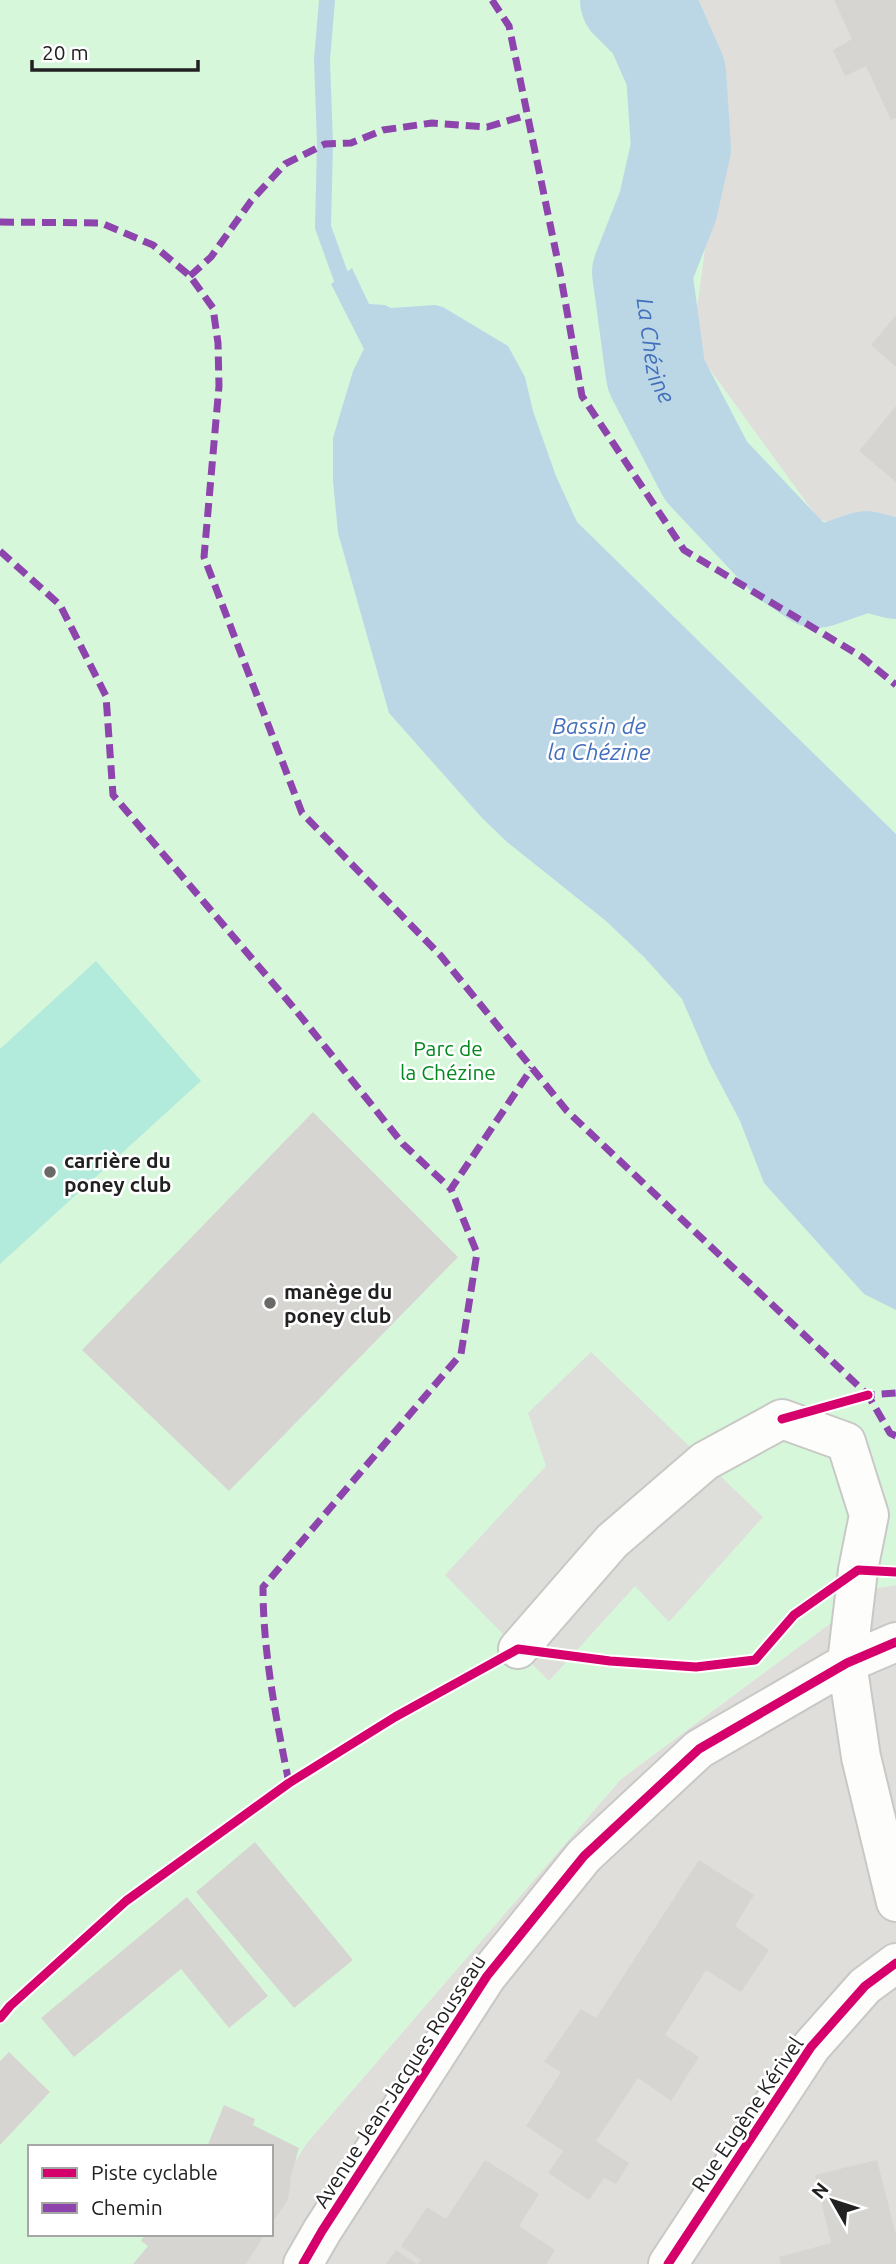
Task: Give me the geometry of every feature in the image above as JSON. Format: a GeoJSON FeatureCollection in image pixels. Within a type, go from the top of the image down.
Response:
{"type":"FeatureCollection","features":[{"type":"Feature","properties":{"kind":"street"},"geometry":{"type":"LineString","coordinates":[[518,1650],[612,1541],[705,1461],[782,1419],[846,1442],[869,1515],[847,1663],[861,1757],[896,1902]]}},
{"type":"Feature","properties":{"kind":"street","name":"Avenue Jean-Jacques Rousseau"},"geometry":{"type":"LineString","coordinates":[[303,2264],[487,1976],[584,1856],[699,1749],[847,1663],[896,1642]]}},
{"type":"Feature","properties":{"kind":"street","name":"Rue Eugène Kérivel"},"geometry":{"type":"LineString","coordinates":[[668,2264],[811,2047],[866,1986],[896,1963]]}},
{"type":"Feature","properties":{"kind":"street","name":"Avenue Jean-Jacques Rousseau"},"geometry":{"type":"LineString","coordinates":[[294,2264],[322,2231]]}},
{"type":"Feature","properties":{"kind":"shaded area"},"geometry":{"type":"Polygon","coordinates":[[[677,0],[896,0],[896,535],[819,520],[692,345],[725,97],[677,0]]]}},
{"type":"Feature","properties":{"kind":"shaded area"},"geometry":{"type":"Polygon","coordinates":[[[591,1352],[763,1517],[669,1622],[635,1586],[549,1681],[445,1575],[546,1466],[528,1413],[591,1352]]]}},
{"type":"Feature","properties":{"kind":"shaded area"},"geometry":{"type":"Polygon","coordinates":[[[896,1585],[896,2264],[233,2264],[250,2236],[273,2236],[273,2198],[306,2144],[621,1779],[878,1588],[896,1585]]]}},
{"type":"Feature","properties":{"kind":"green space","name":"Parc de la Chézine"},"geometry":{"type":"Polygon","coordinates":[[[0,0],[677,0],[725,97],[692,345],[819,520],[896,535],[896,1585],[878,1588],[621,1779],[306,2144],[273,2198],[273,2145],[28,2145],[28,2236],[250,2236],[233,2264],[0,2264],[0,0]]]}},
{"type":"Feature","properties":{"kind":"green space","name":"carrière du poney club"},"geometry":{"type":"Polygon","coordinates":[[[96,961],[201,1081],[0,1264],[0,1049],[96,961]]]}},
{"type":"Feature","properties":{"kind":"water","name":"Bassin de la Chézine"},"geometry":{"type":"Polygon","coordinates":[[[352,268],[369,304],[391,308],[435,305],[443,307],[508,346],[525,377],[533,411],[556,476],[577,522],[896,834],[896,1310],[864,1294],[764,1183],[740,1121],[710,1064],[682,999],[606,921],[507,842],[483,819],[389,713],[338,533],[333,481],[333,438],[353,371],[364,349],[331,284],[352,268]]]}},
{"type":"Feature","properties":{"kind":"building"},"geometry":{"type":"Polygon","coordinates":[[[834,0],[896,0],[896,118],[891,120],[866,66],[845,76],[833,50],[852,39],[834,0]]]}},
{"type":"Feature","properties":{"kind":"building"},"geometry":{"type":"Polygon","coordinates":[[[896,315],[896,367],[871,345],[896,315]]]}},
{"type":"Feature","properties":{"kind":"building"},"geometry":{"type":"Polygon","coordinates":[[[896,406],[896,482],[859,451],[896,406]]]}},
{"type":"Feature","properties":{"kind":"building","name":"manège du poney club"},"geometry":{"type":"Polygon","coordinates":[[[313,1112],[458,1257],[229,1491],[82,1350],[313,1112]]]}},
{"type":"Feature","properties":{"kind":"building"},"geometry":{"type":"Polygon","coordinates":[[[255,1842],[353,1960],[294,2008],[196,1892],[255,1842]]]}},
{"type":"Feature","properties":{"kind":"building"},"geometry":{"type":"Polygon","coordinates":[[[699,1860],[754,1895],[735,1926],[769,1950],[741,1992],[706,1970],[665,2035],[699,2057],[671,2101],[638,2078],[596,2141],[629,2163],[616,2184],[604,2178],[589,2200],[548,2173],[563,2151],[526,2126],[561,2072],[544,2062],[581,2009],[596,2018],[699,1860]]]}},
{"type":"Feature","properties":{"kind":"building"},"geometry":{"type":"Polygon","coordinates":[[[187,1897],[268,1996],[229,2028],[181,1969],[74,2057],[41,2018],[187,1897]]]}},
{"type":"Feature","properties":{"kind":"building"},"geometry":{"type":"Polygon","coordinates":[[[9,2052],[50,2092],[0,2145],[0,2061],[9,2052]]]}},
{"type":"Feature","properties":{"kind":"building"},"geometry":{"type":"Polygon","coordinates":[[[224,2105],[255,2119],[253,2125],[299,2148],[288,2200],[273,2222],[273,2145],[208,2145],[224,2105]]]}},
{"type":"Feature","properties":{"kind":"building"},"geometry":{"type":"Polygon","coordinates":[[[485,2160],[539,2194],[519,2226],[555,2250],[546,2264],[417,2264],[421,2260],[401,2246],[427,2207],[446,2219],[485,2160]]]}},
{"type":"Feature","properties":{"kind":"building"},"geometry":{"type":"Polygon","coordinates":[[[877,2160],[896,2235],[896,2264],[781,2264],[779,2257],[831,2243],[815,2175],[877,2160]]]}},
{"type":"Feature","properties":{"kind":"building"},"geometry":{"type":"Polygon","coordinates":[[[145,2236],[264,2236],[246,2264],[133,2264],[148,2246],[141,2241],[145,2236]]]}},
{"type":"Feature","properties":{"kind":"building"},"geometry":{"type":"Polygon","coordinates":[[[396,2250],[417,2264],[386,2264],[396,2250]]]}},
{"type":"Feature","properties":{"kind":"waterway"},"geometry":{"type":"LineString","coordinates":[[327,0],[322,60],[325,144],[323,227],[341,277]]}},
{"type":"Feature","properties":{"kind":"waterway","name":"La Chézine"},"geometry":{"type":"LineString","coordinates":[[630,0],[655,25],[676,73],[681,148],[668,206],[642,272],[656,375],[706,471],[789,559],[817,578],[866,561],[896,569]]}},
{"type":"Feature","properties":{"kind":"marked path"},"geometry":{"type":"LineString","coordinates":[[492,0],[509,26],[560,272],[582,396],[684,550],[862,657],[896,685]]}},
{"type":"Feature","properties":{"kind":"marked path"},"geometry":{"type":"LineString","coordinates":[[190,276],[211,257],[251,201],[285,164],[325,144],[351,143],[383,130],[432,123],[487,127],[527,115]]}},
{"type":"Feature","properties":{"kind":"marked path"},"geometry":{"type":"LineString","coordinates":[[0,222],[101,223],[153,245],[190,276],[213,308],[218,343],[219,386],[204,557],[302,813],[441,956],[567,1111],[868,1395],[896,1393]]}},
{"type":"Feature","properties":{"kind":"marked path"},"geometry":{"type":"LineString","coordinates":[[0,551],[60,605],[106,696],[113,795],[294,1008],[403,1144],[451,1189]]}},
{"type":"Feature","properties":{"kind":"marked path"},"geometry":{"type":"LineString","coordinates":[[289,1783],[268,1661],[263,1587],[461,1354],[477,1253],[451,1189],[532,1068]]}},
{"type":"Feature","properties":{"kind":"marked path"},"geometry":{"type":"LineString","coordinates":[[863,1396],[868,1395],[890,1433],[896,1436]]}},
{"type":"Feature","properties":{"kind":"cycle path"},"geometry":{"type":"LineString","coordinates":[[782,1419],[868,1395]]}},
{"type":"Feature","properties":{"kind":"cycle path"},"geometry":{"type":"LineString","coordinates":[[0,2018],[126,1901],[289,1783],[395,1717],[518,1649],[610,1661],[696,1667],[755,1660],[794,1615],[858,1570],[896,1572]]}},
{"type":"Feature","properties":{"kind":"cycle path"},"geometry":{"type":"LineString","coordinates":[[303,2264],[487,1976],[584,1856],[699,1749],[847,1663],[896,1642]]}},
{"type":"Feature","properties":{"kind":"cycle path"},"geometry":{"type":"LineString","coordinates":[[668,2264],[811,2047],[865,1986],[896,1963]]}},
{"type":"Feature","properties":{"kind":"place","name":"carrière du poney club"},"geometry":{"type":"Point","coordinates":[50,1172]}},
{"type":"Feature","properties":{"kind":"place","name":"manège du poney club"},"geometry":{"type":"Point","coordinates":[270,1303]}}]}
